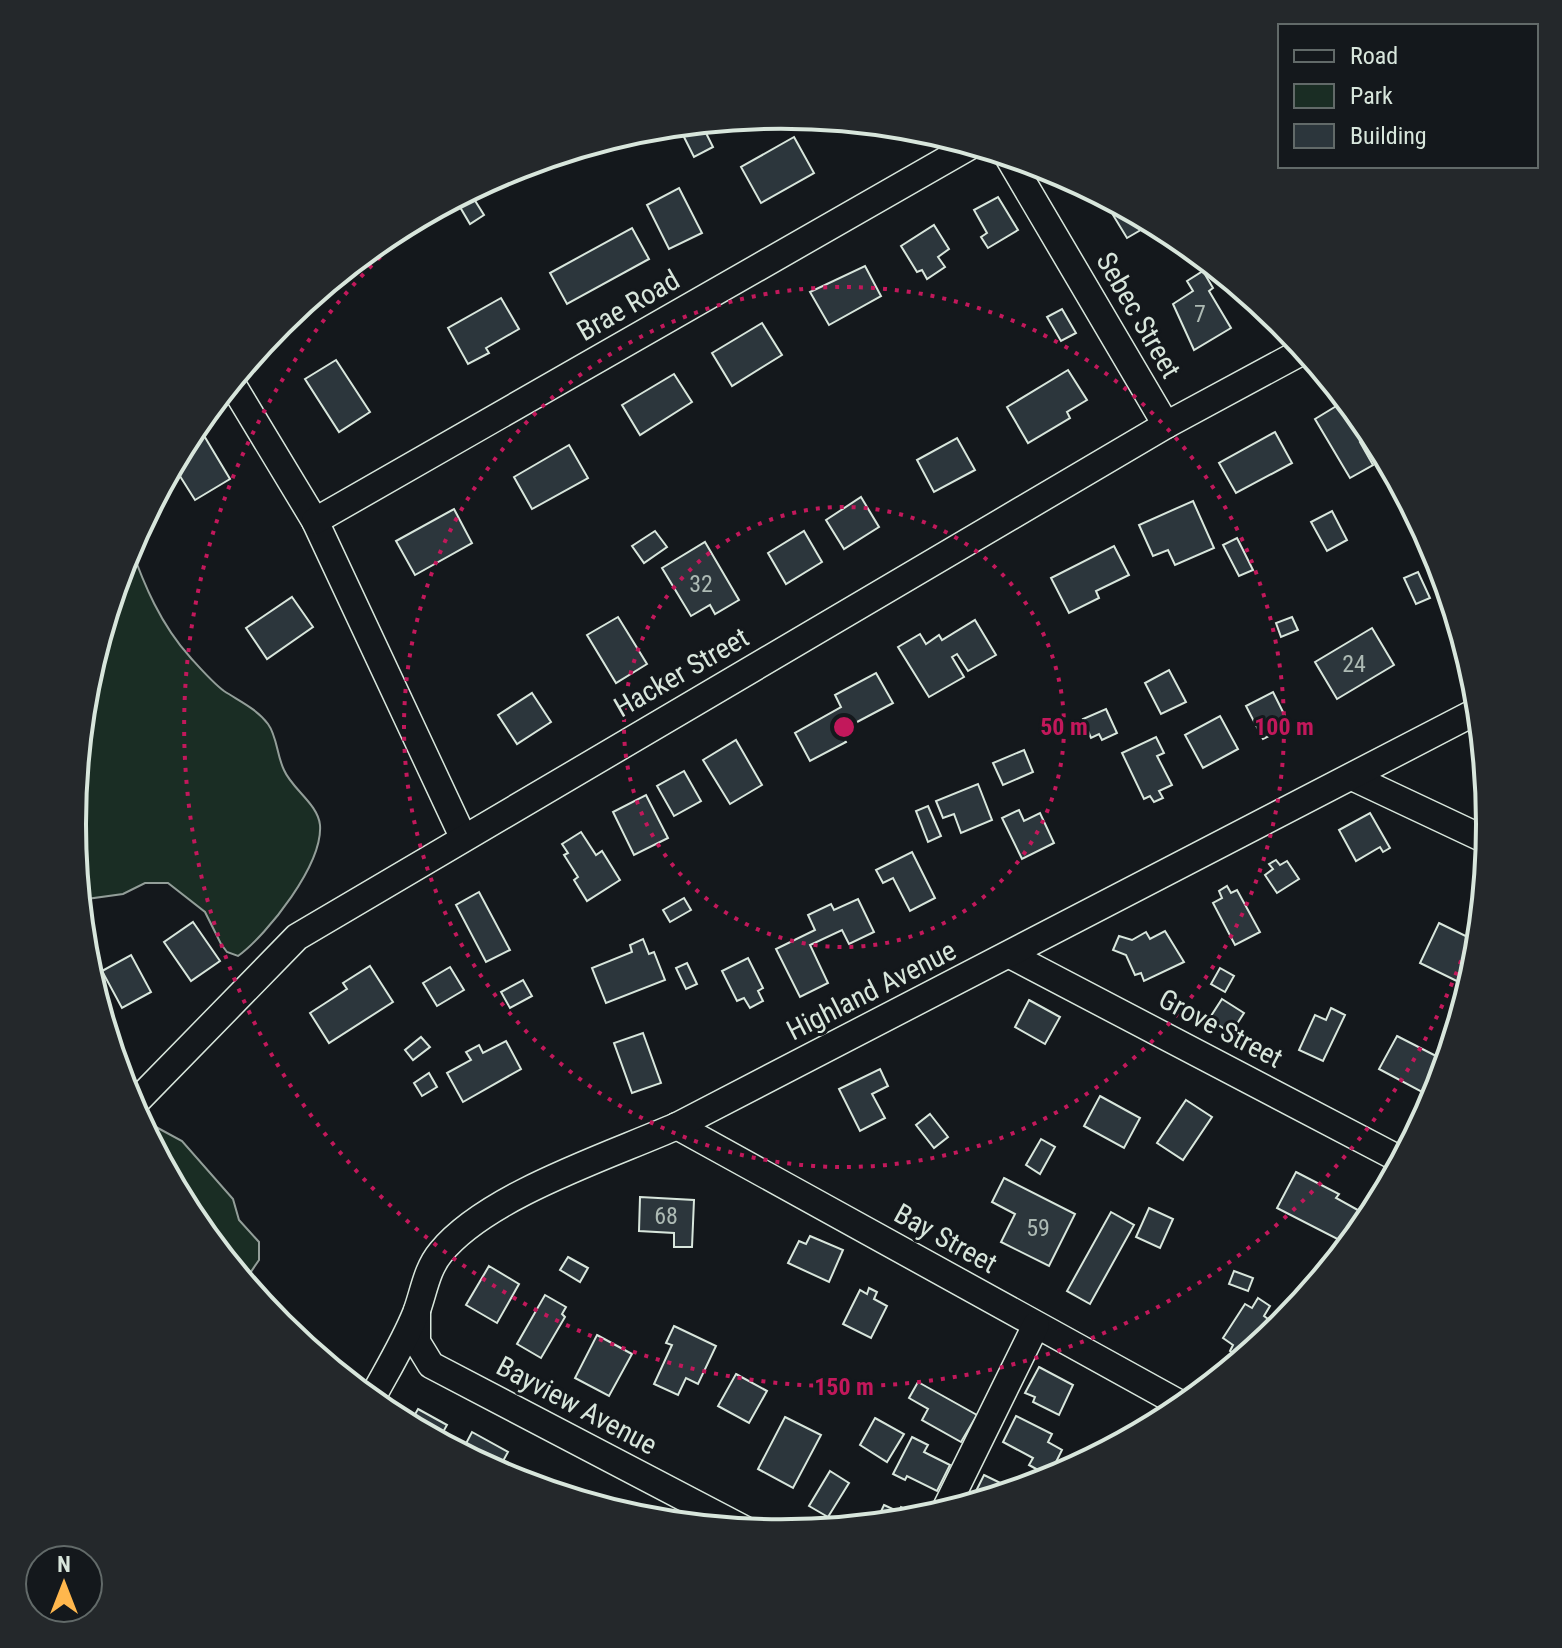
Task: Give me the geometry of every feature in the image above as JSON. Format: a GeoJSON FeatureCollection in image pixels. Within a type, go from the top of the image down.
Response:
{"type":"FeatureCollection","features":[{"type":"Feature","properties":{"kind":"street","name":"Brae Road"},"geometry":{"type":"LineString","coordinates":[[315,521],[959,152]]}},
{"type":"Feature","properties":{"kind":"street","name":"Sebec Street"},"geometry":{"type":"LineString","coordinates":[[1016,171],[1166,425]]}},
{"type":"Feature","properties":{"kind":"street","name":"Hacker Street"},"geometry":{"type":"LineString","coordinates":[[142,1096],[297,937],[1166,425],[1294,356]]}},
{"type":"Feature","properties":{"kind":"street"},"geometry":{"type":"LineString","coordinates":[[237,392],[315,521],[463,837]]}},
{"type":"Feature","properties":{"kind":"street","name":"Highland Avenue"},"geometry":{"type":"LineString","coordinates":[[377,1389],[417,1311],[423,1286],[440,1253],[473,1221],[540,1186],[677,1126],[1467,716]]}},
{"type":"Feature","properties":{"kind":"street"},"geometry":{"type":"LineString","coordinates":[[1352,777],[1476,835]]}},
{"type":"Feature","properties":{"kind":"street","name":"Grove Street"},"geometry":{"type":"LineString","coordinates":[[1010,955],[1392,1155]]}},
{"type":"Feature","properties":{"kind":"street","name":"Bay Street"},"geometry":{"type":"LineString","coordinates":[[677,1126],[1171,1399]]}},
{"type":"Feature","properties":{"kind":"street","name":"Bayview Avenue"},"geometry":{"type":"LineString","coordinates":[[417,1311],[417,1342],[431,1365],[720,1516]]}},
{"type":"Feature","properties":{"kind":"street"},"geometry":{"type":"LineString","coordinates":[[951,1497],[1036,1325]]}},
{"type":"Feature","properties":{"kind":"green space"},"geometry":{"type":"Polygon","coordinates":[[[137,563],[147,590],[180,645],[215,683],[268,724],[284,770],[315,810],[320,825],[319,841],[303,878],[264,932],[238,956],[227,952],[221,944],[205,912],[168,883],[145,883],[123,894],[90,898],[87,869],[87,779],[99,688],[123,601],[137,563]]]}},
{"type":"Feature","properties":{"kind":"green space"},"geometry":{"type":"Polygon","coordinates":[[[156,1127],[182,1141],[233,1199],[239,1220],[259,1242],[259,1260],[250,1273],[203,1210],[156,1127]]]}},
{"type":"Feature","properties":{"kind":"building"},"geometry":{"type":"Polygon","coordinates":[[[706,133],[713,147],[694,157],[684,136],[706,133]]]}},
{"type":"Feature","properties":{"kind":"building"},"geometry":{"type":"Polygon","coordinates":[[[794,137],[814,173],[761,203],[741,167],[794,137]]]}},
{"type":"Feature","properties":{"kind":"building"},"geometry":{"type":"Polygon","coordinates":[[[679,188],[702,233],[669,249],[647,205],[679,188]]]}},
{"type":"Feature","properties":{"kind":"building"},"geometry":{"type":"Polygon","coordinates":[[[998,197],[1018,230],[988,248],[981,237],[987,233],[974,210],[998,197]]]}},
{"type":"Feature","properties":{"kind":"building"},"geometry":{"type":"Polygon","coordinates":[[[475,201],[484,215],[470,224],[461,208],[475,201]]]}},
{"type":"Feature","properties":{"kind":"building"},"geometry":{"type":"Polygon","coordinates":[[[1113,215],[1128,222],[1141,230],[1127,238],[1113,215]]]}},
{"type":"Feature","properties":{"kind":"building"},"geometry":{"type":"Polygon","coordinates":[[[934,225],[949,249],[938,257],[945,267],[927,279],[922,270],[917,272],[901,246],[934,225]]]}},
{"type":"Feature","properties":{"kind":"building"},"geometry":{"type":"Polygon","coordinates":[[[632,228],[649,259],[567,304],[550,273],[632,228]]]}},
{"type":"Feature","properties":{"kind":"building"},"geometry":{"type":"Polygon","coordinates":[[[865,266],[881,296],[829,325],[810,292],[865,266]]]}},
{"type":"Feature","properties":{"kind":"building"},"geometry":{"type":"Polygon","coordinates":[[[1202,272],[1204,273],[1213,288],[1209,291],[1231,328],[1194,350],[1173,304],[1193,291],[1187,281],[1202,272]]]}},
{"type":"Feature","properties":{"kind":"building"},"geometry":{"type":"Polygon","coordinates":[[[501,298],[519,329],[486,348],[489,353],[468,364],[448,328],[501,298]]]}},
{"type":"Feature","properties":{"kind":"building"},"geometry":{"type":"Polygon","coordinates":[[[1062,309],[1076,333],[1061,341],[1047,317],[1062,309]]]}},
{"type":"Feature","properties":{"kind":"building"},"geometry":{"type":"Polygon","coordinates":[[[762,323],[782,355],[732,386],[712,353],[762,323]]]}},
{"type":"Feature","properties":{"kind":"building"},"geometry":{"type":"Polygon","coordinates":[[[336,360],[370,412],[339,432],[305,379],[336,360]]]}},
{"type":"Feature","properties":{"kind":"building"},"geometry":{"type":"Polygon","coordinates":[[[1068,370],[1087,400],[1067,412],[1070,418],[1028,443],[1007,407],[1068,370]]]}},
{"type":"Feature","properties":{"kind":"building"},"geometry":{"type":"Polygon","coordinates":[[[674,374],[692,402],[640,435],[622,405],[674,374]]]}},
{"type":"Feature","properties":{"kind":"building"},"geometry":{"type":"Polygon","coordinates":[[[1336,406],[1359,438],[1373,465],[1350,478],[1315,419],[1336,406]]]}},
{"type":"Feature","properties":{"kind":"building"},"geometry":{"type":"Polygon","coordinates":[[[1275,432],[1292,463],[1236,493],[1219,463],[1275,432]]]}},
{"type":"Feature","properties":{"kind":"building"},"geometry":{"type":"Polygon","coordinates":[[[204,436],[230,479],[195,500],[179,475],[204,436]]]}},
{"type":"Feature","properties":{"kind":"building"},"geometry":{"type":"Polygon","coordinates":[[[957,438],[975,470],[934,492],[917,460],[957,438]]]}},
{"type":"Feature","properties":{"kind":"building"},"geometry":{"type":"Polygon","coordinates":[[[569,445],[588,478],[532,509],[514,477],[569,445]]]}},
{"type":"Feature","properties":{"kind":"building"},"geometry":{"type":"Polygon","coordinates":[[[861,497],[879,527],[844,549],[826,520],[861,497]]]}},
{"type":"Feature","properties":{"kind":"building"},"geometry":{"type":"Polygon","coordinates":[[[1193,501],[1214,548],[1175,565],[1168,550],[1153,556],[1139,525],[1193,501]]]}},
{"type":"Feature","properties":{"kind":"building"},"geometry":{"type":"Polygon","coordinates":[[[454,509],[472,543],[415,575],[396,541],[454,509]]]}},
{"type":"Feature","properties":{"kind":"building"},"geometry":{"type":"Polygon","coordinates":[[[1332,511],[1347,540],[1327,551],[1311,522],[1332,511]]]}},
{"type":"Feature","properties":{"kind":"building"},"geometry":{"type":"Polygon","coordinates":[[[655,531],[667,547],[644,563],[632,546],[655,531]]]}},
{"type":"Feature","properties":{"kind":"building"},"geometry":{"type":"Polygon","coordinates":[[[804,531],[822,562],[786,584],[768,553],[804,531]]]}},
{"type":"Feature","properties":{"kind":"building"},"geometry":{"type":"Polygon","coordinates":[[[1237,538],[1253,570],[1239,576],[1223,545],[1237,538]]]}},
{"type":"Feature","properties":{"kind":"building"},"geometry":{"type":"Polygon","coordinates":[[[705,542],[739,600],[715,614],[710,605],[691,616],[662,568],[705,542]]]}},
{"type":"Feature","properties":{"kind":"building"},"geometry":{"type":"Polygon","coordinates":[[[1114,546],[1129,575],[1096,591],[1099,598],[1069,613],[1051,578],[1114,546]]]}},
{"type":"Feature","properties":{"kind":"building"},"geometry":{"type":"Polygon","coordinates":[[[1418,572],[1430,598],[1416,604],[1404,578],[1418,572]]]}},
{"type":"Feature","properties":{"kind":"building"},"geometry":{"type":"Polygon","coordinates":[[[292,597],[313,627],[267,659],[246,628],[292,597]]]}},
{"type":"Feature","properties":{"kind":"building"},"geometry":{"type":"Polygon","coordinates":[[[618,617],[647,664],[616,683],[587,635],[618,617]]]}},
{"type":"Feature","properties":{"kind":"building"},"geometry":{"type":"Polygon","coordinates":[[[1292,617],[1298,630],[1281,637],[1276,623],[1292,617]]]}},
{"type":"Feature","properties":{"kind":"building"},"geometry":{"type":"Polygon","coordinates":[[[975,620],[996,655],[968,671],[957,654],[952,657],[964,677],[929,697],[898,647],[920,634],[926,644],[939,635],[942,640],[975,620]]]}},
{"type":"Feature","properties":{"kind":"building"},"geometry":{"type":"Polygon","coordinates":[[[1372,628],[1394,665],[1337,699],[1315,662],[1372,628]]]}},
{"type":"Feature","properties":{"kind":"building"},"geometry":{"type":"Polygon","coordinates":[[[1169,670],[1186,702],[1161,714],[1145,683],[1169,670]]]}},
{"type":"Feature","properties":{"kind":"building"},"geometry":{"type":"Polygon","coordinates":[[[876,673],[893,703],[840,731],[846,742],[810,761],[795,733],[841,707],[835,695],[876,673]]]}},
{"type":"Feature","properties":{"kind":"building"},"geometry":{"type":"Polygon","coordinates":[[[1273,692],[1290,726],[1263,739],[1246,706],[1273,692]]]}},
{"type":"Feature","properties":{"kind":"building"},"geometry":{"type":"Polygon","coordinates":[[[532,693],[551,722],[517,744],[498,715],[532,693]]]}},
{"type":"Feature","properties":{"kind":"building"},"geometry":{"type":"Polygon","coordinates":[[[1106,709],[1117,733],[1102,740],[1099,734],[1091,738],[1083,719],[1106,709]]]}},
{"type":"Feature","properties":{"kind":"building"},"geometry":{"type":"Polygon","coordinates":[[[1220,716],[1238,749],[1203,768],[1185,735],[1220,716]]]}},
{"type":"Feature","properties":{"kind":"building"},"geometry":{"type":"Polygon","coordinates":[[[1156,737],[1164,753],[1157,756],[1172,785],[1159,791],[1163,798],[1154,802],[1150,796],[1144,799],[1122,753],[1156,737]]]}},
{"type":"Feature","properties":{"kind":"building"},"geometry":{"type":"Polygon","coordinates":[[[736,740],[762,785],[730,804],[703,760],[736,740]]]}},
{"type":"Feature","properties":{"kind":"building"},"geometry":{"type":"Polygon","coordinates":[[[1024,750],[1033,772],[1003,785],[993,763],[1024,750]]]}},
{"type":"Feature","properties":{"kind":"building"},"geometry":{"type":"Polygon","coordinates":[[[684,771],[701,801],[674,816],[657,786],[684,771]]]}},
{"type":"Feature","properties":{"kind":"building"},"geometry":{"type":"Polygon","coordinates":[[[978,784],[992,820],[961,833],[954,814],[943,818],[936,801],[978,784]]]}},
{"type":"Feature","properties":{"kind":"building"},"geometry":{"type":"Polygon","coordinates":[[[646,795],[668,838],[634,855],[613,812],[646,795]]]}},
{"type":"Feature","properties":{"kind":"building"},"geometry":{"type":"Polygon","coordinates":[[[928,806],[941,836],[928,842],[916,811],[928,806]]]}},
{"type":"Feature","properties":{"kind":"building"},"geometry":{"type":"Polygon","coordinates":[[[1019,810],[1024,821],[1040,813],[1054,843],[1022,859],[1002,818],[1019,810]]]}},
{"type":"Feature","properties":{"kind":"building"},"geometry":{"type":"Polygon","coordinates":[[[1370,813],[1390,848],[1383,852],[1380,847],[1356,861],[1339,830],[1370,813]]]}},
{"type":"Feature","properties":{"kind":"building"},"geometry":{"type":"Polygon","coordinates":[[[581,832],[596,855],[602,851],[620,880],[587,901],[574,880],[578,877],[564,855],[568,853],[562,844],[581,832]]]}},
{"type":"Feature","properties":{"kind":"building"},"geometry":{"type":"Polygon","coordinates":[[[912,852],[935,898],[910,911],[893,878],[883,883],[876,870],[912,852]]]}},
{"type":"Feature","properties":{"kind":"building"},"geometry":{"type":"Polygon","coordinates":[[[1276,860],[1280,865],[1287,861],[1299,879],[1277,893],[1265,875],[1273,869],[1269,864],[1276,860]]]}},
{"type":"Feature","properties":{"kind":"building"},"geometry":{"type":"Polygon","coordinates":[[[1227,886],[1231,893],[1237,890],[1260,932],[1235,945],[1213,903],[1222,898],[1219,891],[1227,886]]]}},
{"type":"Feature","properties":{"kind":"building"},"geometry":{"type":"Polygon","coordinates":[[[479,892],[510,950],[486,962],[456,905],[479,892]]]}},
{"type":"Feature","properties":{"kind":"building"},"geometry":{"type":"Polygon","coordinates":[[[684,898],[691,910],[670,922],[663,910],[684,898]]]}},
{"type":"Feature","properties":{"kind":"building"},"geometry":{"type":"Polygon","coordinates":[[[858,899],[874,932],[849,944],[842,930],[810,945],[828,983],[800,997],[776,949],[815,930],[808,915],[831,904],[834,910],[858,899]]]}},
{"type":"Feature","properties":{"kind":"building"},"geometry":{"type":"Polygon","coordinates":[[[193,922],[220,961],[191,981],[164,942],[193,922]]]}},
{"type":"Feature","properties":{"kind":"building"},"geometry":{"type":"Polygon","coordinates":[[[1439,923],[1467,936],[1458,981],[1420,963],[1439,923]]]}},
{"type":"Feature","properties":{"kind":"building"},"geometry":{"type":"Polygon","coordinates":[[[1165,931],[1184,962],[1144,981],[1141,973],[1135,975],[1126,955],[1113,950],[1119,936],[1132,940],[1146,932],[1150,939],[1165,931]]]}},
{"type":"Feature","properties":{"kind":"building"},"geometry":{"type":"Polygon","coordinates":[[[643,939],[649,954],[654,952],[665,980],[606,1003],[592,968],[632,952],[630,945],[643,939]]]}},
{"type":"Feature","properties":{"kind":"building"},"geometry":{"type":"Polygon","coordinates":[[[131,955],[151,992],[122,1008],[102,971],[131,955]]]}},
{"type":"Feature","properties":{"kind":"building"},"geometry":{"type":"Polygon","coordinates":[[[748,958],[763,988],[758,991],[763,1001],[750,1008],[744,998],[737,1001],[722,971],[748,958]]]}},
{"type":"Feature","properties":{"kind":"building"},"geometry":{"type":"Polygon","coordinates":[[[687,963],[697,984],[686,989],[676,968],[687,963]]]}},
{"type":"Feature","properties":{"kind":"building"},"geometry":{"type":"Polygon","coordinates":[[[370,966],[393,1002],[329,1043],[310,1013],[347,989],[343,983],[370,966]]]}},
{"type":"Feature","properties":{"kind":"building"},"geometry":{"type":"Polygon","coordinates":[[[450,967],[464,990],[437,1006],[423,983],[450,967]]]}},
{"type":"Feature","properties":{"kind":"building"},"geometry":{"type":"Polygon","coordinates":[[[1220,968],[1234,976],[1225,992],[1211,984],[1220,968]]]}},
{"type":"Feature","properties":{"kind":"building"},"geometry":{"type":"Polygon","coordinates":[[[523,980],[532,996],[510,1008],[501,992],[523,980]]]}},
{"type":"Feature","properties":{"kind":"building"},"geometry":{"type":"Polygon","coordinates":[[[1222,999],[1244,1013],[1231,1033],[1209,1019],[1222,999]]]}},
{"type":"Feature","properties":{"kind":"building"},"geometry":{"type":"Polygon","coordinates":[[[1029,1000],[1060,1017],[1045,1044],[1015,1027],[1029,1000]]]}},
{"type":"Feature","properties":{"kind":"building"},"geometry":{"type":"Polygon","coordinates":[[[1331,1008],[1345,1015],[1323,1061],[1299,1050],[1315,1015],[1326,1020],[1331,1008]]]}},
{"type":"Feature","properties":{"kind":"building"},"geometry":{"type":"Polygon","coordinates":[[[643,1033],[661,1083],[632,1093],[614,1043],[643,1033]]]}},
{"type":"Feature","properties":{"kind":"building"},"geometry":{"type":"Polygon","coordinates":[[[1397,1036],[1436,1056],[1422,1092],[1379,1069],[1397,1036]]]}},
{"type":"Feature","properties":{"kind":"building"},"geometry":{"type":"Polygon","coordinates":[[[421,1037],[430,1047],[413,1060],[405,1050],[421,1037]]]}},
{"type":"Feature","properties":{"kind":"building"},"geometry":{"type":"Polygon","coordinates":[[[506,1041],[521,1069],[463,1102],[447,1073],[471,1060],[466,1052],[479,1045],[483,1053],[506,1041]]]}},
{"type":"Feature","properties":{"kind":"building"},"geometry":{"type":"Polygon","coordinates":[[[880,1069],[888,1086],[872,1094],[885,1118],[860,1131],[839,1089],[880,1069]]]}},
{"type":"Feature","properties":{"kind":"building"},"geometry":{"type":"Polygon","coordinates":[[[429,1073],[437,1087],[422,1096],[414,1083],[429,1073]]]}},
{"type":"Feature","properties":{"kind":"building"},"geometry":{"type":"Polygon","coordinates":[[[1100,1096],[1140,1118],[1124,1148],[1084,1126],[1100,1096]]]}},
{"type":"Feature","properties":{"kind":"building"},"geometry":{"type":"Polygon","coordinates":[[[1186,1100],[1212,1117],[1183,1160],[1157,1143],[1186,1100]]]}},
{"type":"Feature","properties":{"kind":"building"},"geometry":{"type":"Polygon","coordinates":[[[930,1114],[948,1137],[934,1148],[916,1125],[930,1114]]]}},
{"type":"Feature","properties":{"kind":"building"},"geometry":{"type":"Polygon","coordinates":[[[1041,1139],[1055,1147],[1040,1174],[1026,1165],[1041,1139]]]}},
{"type":"Feature","properties":{"kind":"building"},"geometry":{"type":"Polygon","coordinates":[[[1296,1172],[1339,1194],[1336,1198],[1359,1210],[1338,1239],[1277,1208],[1296,1172]]]}},
{"type":"Feature","properties":{"kind":"building"},"geometry":{"type":"Polygon","coordinates":[[[1004,1178],[1075,1214],[1049,1266],[1001,1242],[1015,1214],[992,1202],[1004,1178]]]}},
{"type":"Feature","properties":{"kind":"building"},"geometry":{"type":"Polygon","coordinates":[[[640,1197],[694,1200],[692,1247],[674,1247],[674,1233],[639,1231],[640,1197]]]}},
{"type":"Feature","properties":{"kind":"building"},"geometry":{"type":"Polygon","coordinates":[[[1149,1208],[1173,1219],[1160,1248],[1136,1237],[1149,1208]]]}},
{"type":"Feature","properties":{"kind":"building"},"geometry":{"type":"Polygon","coordinates":[[[1111,1212],[1134,1225],[1090,1304],[1067,1291],[1111,1212]]]}},
{"type":"Feature","properties":{"kind":"building"},"geometry":{"type":"Polygon","coordinates":[[[810,1236],[843,1250],[829,1282],[788,1263],[799,1241],[806,1244],[810,1236]]]}},
{"type":"Feature","properties":{"kind":"building"},"geometry":{"type":"Polygon","coordinates":[[[568,1257],[588,1268],[580,1282],[560,1270],[568,1257]]]}},
{"type":"Feature","properties":{"kind":"building"},"geometry":{"type":"Polygon","coordinates":[[[489,1266],[519,1284],[497,1323],[466,1305],[489,1266]]]}},
{"type":"Feature","properties":{"kind":"building"},"geometry":{"type":"Polygon","coordinates":[[[1234,1271],[1253,1278],[1248,1291],[1229,1284],[1234,1271]]]}},
{"type":"Feature","properties":{"kind":"building"},"geometry":{"type":"Polygon","coordinates":[[[869,1288],[877,1292],[874,1299],[887,1306],[871,1338],[843,1324],[860,1290],[867,1294],[869,1288]]]}},
{"type":"Feature","properties":{"kind":"building"},"geometry":{"type":"Polygon","coordinates":[[[545,1295],[566,1307],[562,1314],[565,1317],[541,1358],[517,1344],[545,1295]]]}},
{"type":"Feature","properties":{"kind":"building"},"geometry":{"type":"Polygon","coordinates":[[[1258,1298],[1270,1306],[1264,1316],[1268,1319],[1232,1352],[1233,1345],[1223,1338],[1245,1304],[1252,1308],[1258,1298]]]}},
{"type":"Feature","properties":{"kind":"building"},"geometry":{"type":"Polygon","coordinates":[[[674,1326],[716,1346],[698,1384],[686,1378],[678,1395],[654,1384],[672,1345],[666,1343],[674,1326]]]}},
{"type":"Feature","properties":{"kind":"building"},"geometry":{"type":"Polygon","coordinates":[[[597,1335],[632,1354],[609,1396],[575,1378],[597,1335]]]}},
{"type":"Feature","properties":{"kind":"building"},"geometry":{"type":"Polygon","coordinates":[[[1039,1367],[1073,1385],[1059,1415],[1033,1402],[1035,1397],[1025,1393],[1039,1367]]]}},
{"type":"Feature","properties":{"kind":"building"},"geometry":{"type":"Polygon","coordinates":[[[736,1374],[767,1391],[749,1423],[718,1406],[736,1374]]]}},
{"type":"Feature","properties":{"kind":"building"},"geometry":{"type":"Polygon","coordinates":[[[918,1382],[977,1415],[961,1442],[922,1420],[928,1409],[909,1398],[918,1382]]]}},
{"type":"Feature","properties":{"kind":"building"},"geometry":{"type":"Polygon","coordinates":[[[418,1409],[447,1425],[443,1431],[415,1415],[418,1409]]]}},
{"type":"Feature","properties":{"kind":"building"},"geometry":{"type":"Polygon","coordinates":[[[1016,1416],[1052,1434],[1048,1442],[1062,1450],[1056,1462],[1037,1470],[1029,1465],[1033,1458],[1003,1442],[1016,1416]]]}},
{"type":"Feature","properties":{"kind":"building"},"geometry":{"type":"Polygon","coordinates":[[[785,1417],[821,1435],[793,1488],[758,1469],[785,1417]]]}},
{"type":"Feature","properties":{"kind":"building"},"geometry":{"type":"Polygon","coordinates":[[[875,1418],[904,1434],[887,1462],[860,1445],[875,1418]]]}},
{"type":"Feature","properties":{"kind":"building"},"geometry":{"type":"Polygon","coordinates":[[[472,1432],[508,1452],[503,1461],[466,1443],[472,1432]]]}},
{"type":"Feature","properties":{"kind":"building"},"geometry":{"type":"Polygon","coordinates":[[[912,1437],[928,1445],[924,1452],[950,1465],[937,1491],[907,1476],[905,1480],[893,1474],[912,1437]]]}},
{"type":"Feature","properties":{"kind":"building"},"geometry":{"type":"Polygon","coordinates":[[[830,1471],[849,1483],[828,1517],[809,1506],[830,1471]]]}},
{"type":"Feature","properties":{"kind":"building"},"geometry":{"type":"Polygon","coordinates":[[[984,1475],[1001,1483],[976,1490],[984,1475]]]}}]}
